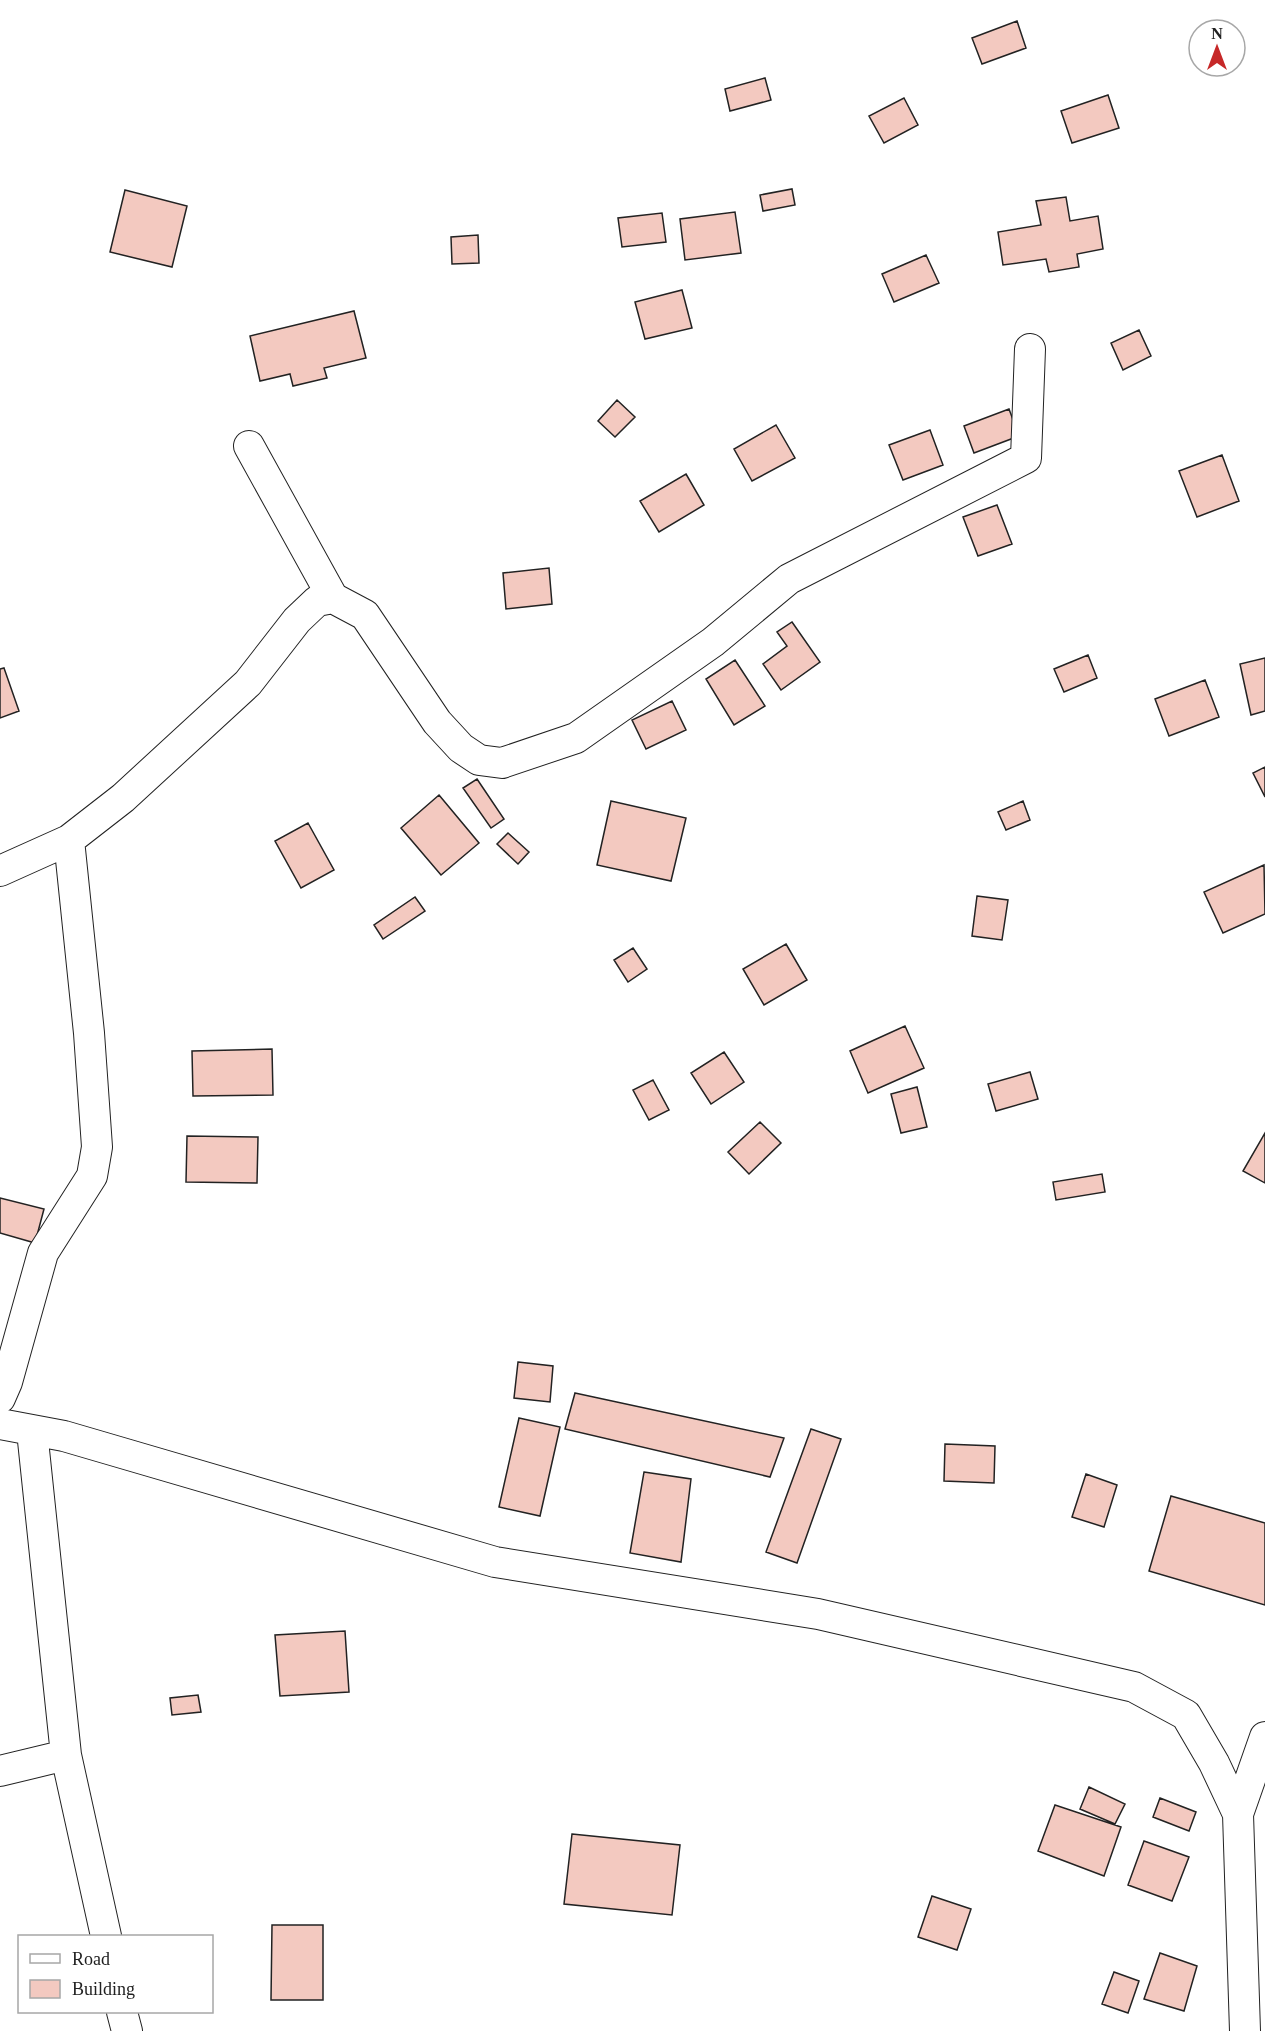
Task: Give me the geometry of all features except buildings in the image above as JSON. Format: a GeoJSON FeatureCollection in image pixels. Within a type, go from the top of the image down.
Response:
{"type":"FeatureCollection","features":[{"type":"Feature","properties":{"kind":"street"},"geometry":{"type":"LineString","coordinates":[[249,446],[333,598],[365,615],[437,722],[460,748],[479,760],[502,763],[576,738],[713,642],[789,579],[1026,458],[1030,349]]}},
{"type":"Feature","properties":{"kind":"street"},"geometry":{"type":"LineString","coordinates":[[0,871],[69,840],[123,798],[248,683],[297,620],[317,602],[333,598]]}},
{"type":"Feature","properties":{"kind":"street"},"geometry":{"type":"LineString","coordinates":[[0,1398],[7,1382],[43,1253],[92,1176],[97,1147],[89,1033],[69,840]]}},
{"type":"Feature","properties":{"kind":"street"},"geometry":{"type":"LineString","coordinates":[[0,1424],[64,1436],[495,1562],[818,1614],[1134,1687],[1186,1715],[1214,1763],[1238,1814]]}},
{"type":"Feature","properties":{"kind":"street"},"geometry":{"type":"LineString","coordinates":[[32,1431],[66,1755],[106,1935]]}},
{"type":"Feature","properties":{"kind":"street"},"geometry":{"type":"LineString","coordinates":[[1245,2031],[1238,1814],[1265,1737]]}},
{"type":"Feature","properties":{"kind":"street"},"geometry":{"type":"LineString","coordinates":[[0,1771],[66,1755]]}},
{"type":"Feature","properties":{"kind":"street"},"geometry":{"type":"LineString","coordinates":[[123,2013],[127,2031]]}}]}
